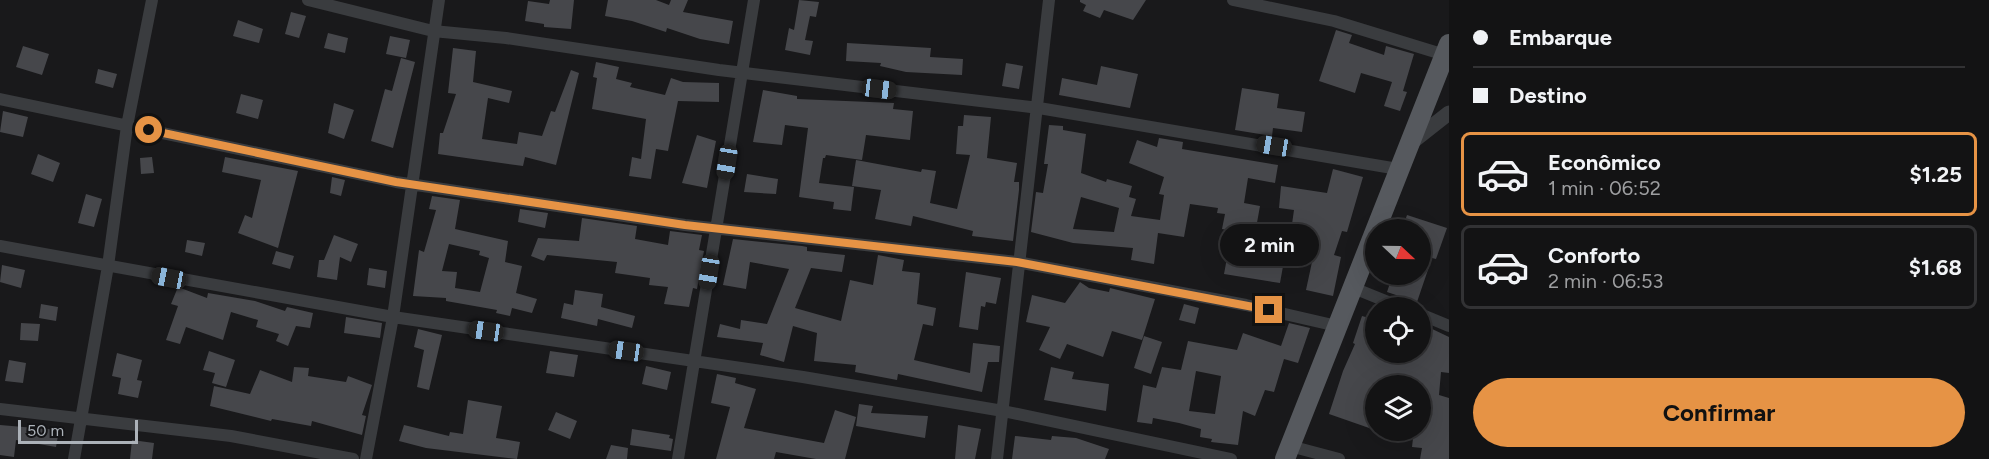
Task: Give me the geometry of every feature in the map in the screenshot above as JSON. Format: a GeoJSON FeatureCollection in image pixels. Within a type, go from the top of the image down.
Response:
{"type":"FeatureCollection","features":[{"type":"Feature","properties":{"kind":"main road"},"geometry":{"type":"LineString","coordinates":[[1288,453],[1351,287],[1447,50]]}},
{"type":"Feature","properties":{"kind":"street"},"geometry":{"type":"LineString","coordinates":[[74,459],[108,266],[127,126],[152,0]]}},
{"type":"Feature","properties":{"kind":"street"},"geometry":{"type":"LineString","coordinates":[[308,0],[433,31],[506,38],[741,73],[1039,108],[1398,169]]}},
{"type":"Feature","properties":{"kind":"street"},"geometry":{"type":"LineString","coordinates":[[366,459],[393,317],[414,185],[439,0]]}},
{"type":"Feature","properties":{"kind":"street"},"geometry":{"type":"LineString","coordinates":[[678,459],[754,0]]}},
{"type":"Feature","properties":{"kind":"street"},"geometry":{"type":"LineString","coordinates":[[997,459],[1004,411],[1017,262],[1039,108],[1049,0]]}},
{"type":"Feature","properties":{"kind":"street"},"geometry":{"type":"LineString","coordinates":[[1233,0],[1335,21],[1447,50]]}},
{"type":"Feature","properties":{"kind":"street"},"geometry":{"type":"LineString","coordinates":[[0,99],[414,185],[716,228],[1017,262],[1246,305],[1337,326]]}},
{"type":"Feature","properties":{"kind":"street"},"geometry":{"type":"LineString","coordinates":[[1410,144],[1449,113]]}},
{"type":"Feature","properties":{"kind":"street"},"geometry":{"type":"LineString","coordinates":[[0,246],[393,317],[695,361],[1004,411],[1231,459]]}},
{"type":"Feature","properties":{"kind":"street"},"geometry":{"type":"LineString","coordinates":[[1351,287],[1375,297]]}},
{"type":"Feature","properties":{"kind":"street"},"geometry":{"type":"LineString","coordinates":[[1431,319],[1449,326]]}},
{"type":"Feature","properties":{"kind":"street"},"geometry":{"type":"LineString","coordinates":[[0,409],[231,436],[353,459]]}},
{"type":"Feature","properties":{"kind":"street"},"geometry":{"type":"LineString","coordinates":[[1288,453],[1339,459]]}},
{"type":"Feature","properties":{"kind":"building"},"geometry":{"type":"Polygon","coordinates":[[[550,0],[574,0],[571,29],[544,27],[544,24],[525,21],[528,1],[549,4],[550,0]]]}},
{"type":"Feature","properties":{"kind":"building"},"geometry":{"type":"Polygon","coordinates":[[[608,0],[656,0],[669,5],[671,0],[688,0],[683,12],[733,21],[729,44],[700,39],[667,28],[666,32],[632,21],[605,16],[608,0]]]}},
{"type":"Feature","properties":{"kind":"building"},"geometry":{"type":"Polygon","coordinates":[[[799,0],[819,2],[816,17],[810,16],[805,40],[813,41],[810,55],[785,50],[789,28],[794,30],[799,0]]]}},
{"type":"Feature","properties":{"kind":"building"},"geometry":{"type":"Polygon","coordinates":[[[1080,0],[1146,0],[1133,20],[1104,10],[1100,18],[1083,11],[1086,5],[1080,0]]]}},
{"type":"Feature","properties":{"kind":"building"},"geometry":{"type":"Polygon","coordinates":[[[291,12],[306,16],[299,38],[285,34],[291,12]]]}},
{"type":"Feature","properties":{"kind":"building"},"geometry":{"type":"Polygon","coordinates":[[[238,20],[263,29],[259,43],[233,36],[238,20]]]}},
{"type":"Feature","properties":{"kind":"building"},"geometry":{"type":"Polygon","coordinates":[[[1336,30],[1352,35],[1349,43],[1384,55],[1386,46],[1414,54],[1403,91],[1407,92],[1400,111],[1384,106],[1392,82],[1361,73],[1355,93],[1319,81],[1336,30]]]}},
{"type":"Feature","properties":{"kind":"building"},"geometry":{"type":"Polygon","coordinates":[[[328,33],[348,38],[345,53],[324,48],[328,33]]]}},
{"type":"Feature","properties":{"kind":"building"},"geometry":{"type":"Polygon","coordinates":[[[390,36],[410,40],[406,58],[386,54],[390,36]]]}},
{"type":"Feature","properties":{"kind":"building"},"geometry":{"type":"Polygon","coordinates":[[[847,43],[931,48],[930,57],[963,59],[962,75],[906,72],[880,66],[881,63],[846,61],[847,43]]]}},
{"type":"Feature","properties":{"kind":"building"},"geometry":{"type":"Polygon","coordinates":[[[23,46],[49,54],[42,75],[16,67],[23,46]]]}},
{"type":"Feature","properties":{"kind":"building"},"geometry":{"type":"Polygon","coordinates":[[[453,48],[476,51],[473,82],[512,91],[509,103],[488,98],[482,139],[517,144],[519,132],[542,136],[551,111],[555,112],[571,70],[579,73],[556,165],[525,157],[523,166],[438,154],[440,133],[443,133],[456,94],[448,93],[453,48]]]}},
{"type":"Feature","properties":{"kind":"building"},"geometry":{"type":"Polygon","coordinates":[[[401,58],[415,62],[393,148],[371,141],[385,89],[392,91],[401,58]]]}},
{"type":"Feature","properties":{"kind":"building"},"geometry":{"type":"Polygon","coordinates":[[[596,62],[619,67],[616,79],[632,83],[630,87],[665,95],[671,78],[683,82],[719,83],[719,102],[678,101],[668,151],[656,149],[651,179],[629,176],[632,157],[641,159],[646,119],[592,109],[597,78],[593,77],[596,62]]]}},
{"type":"Feature","properties":{"kind":"building"},"geometry":{"type":"Polygon","coordinates":[[[1006,63],[1023,66],[1019,89],[1002,86],[1006,63]]]}},
{"type":"Feature","properties":{"kind":"building"},"geometry":{"type":"Polygon","coordinates":[[[1101,66],[1138,74],[1130,108],[1059,95],[1062,78],[1097,85],[1101,66]]]}},
{"type":"Feature","properties":{"kind":"building"},"geometry":{"type":"Polygon","coordinates":[[[98,69],[117,74],[113,88],[95,83],[98,69]]]}},
{"type":"Feature","properties":{"kind":"building"},"geometry":{"type":"Polygon","coordinates":[[[1242,88],[1279,94],[1277,108],[1305,112],[1302,132],[1273,128],[1272,136],[1235,130],[1242,88]]]}},
{"type":"Feature","properties":{"kind":"building"},"geometry":{"type":"Polygon","coordinates":[[[763,90],[797,96],[797,99],[894,103],[893,109],[913,111],[910,140],[866,135],[862,160],[826,155],[823,158],[819,183],[854,187],[851,211],[833,209],[834,202],[799,197],[808,128],[785,125],[782,145],[753,142],[763,90]]]}},
{"type":"Feature","properties":{"kind":"building"},"geometry":{"type":"Polygon","coordinates":[[[241,94],[263,100],[258,119],[236,113],[241,94]]]}},
{"type":"Feature","properties":{"kind":"building"},"geometry":{"type":"Polygon","coordinates":[[[334,103],[354,110],[344,139],[328,133],[334,103]]]}},
{"type":"Feature","properties":{"kind":"building"},"geometry":{"type":"Polygon","coordinates":[[[3,111],[28,117],[23,137],[0,132],[3,111]]]}},
{"type":"Feature","properties":{"kind":"building"},"geometry":{"type":"Polygon","coordinates":[[[964,115],[991,117],[987,158],[1017,163],[1014,182],[1019,182],[1019,190],[1013,241],[972,236],[973,231],[913,216],[911,226],[875,219],[881,190],[852,186],[856,160],[921,172],[922,169],[936,171],[930,203],[957,209],[970,155],[956,154],[958,126],[963,126],[964,115]]]}},
{"type":"Feature","properties":{"kind":"building"},"geometry":{"type":"Polygon","coordinates":[[[1049,125],[1063,126],[1063,130],[1086,134],[1081,173],[1106,182],[1107,179],[1132,186],[1129,197],[1136,199],[1131,216],[1160,220],[1164,195],[1159,194],[1164,177],[1129,163],[1137,140],[1157,147],[1159,138],[1183,142],[1182,149],[1278,165],[1275,183],[1248,178],[1244,203],[1260,206],[1253,245],[1286,250],[1280,283],[1224,274],[1232,231],[1222,229],[1225,214],[1217,213],[1218,208],[1190,204],[1184,237],[1158,233],[1154,264],[1131,260],[1133,248],[1073,243],[1031,232],[1036,192],[1043,193],[1048,164],[1044,164],[1049,125]],[[1081,197],[1073,229],[1114,232],[1119,208],[1081,197]]]}},
{"type":"Feature","properties":{"kind":"building"},"geometry":{"type":"Polygon","coordinates":[[[697,135],[716,141],[707,188],[682,183],[697,135]]]}},
{"type":"Feature","properties":{"kind":"building"},"geometry":{"type":"Polygon","coordinates":[[[38,154],[60,163],[53,182],[31,174],[38,154]]]}},
{"type":"Feature","properties":{"kind":"building"},"geometry":{"type":"Polygon","coordinates":[[[152,157],[154,173],[141,174],[140,158],[152,157]]]}},
{"type":"Feature","properties":{"kind":"building"},"geometry":{"type":"Polygon","coordinates":[[[225,157],[298,171],[278,248],[238,233],[245,215],[252,218],[261,180],[222,172],[225,157]]]}},
{"type":"Feature","properties":{"kind":"building"},"geometry":{"type":"Polygon","coordinates":[[[1333,169],[1363,177],[1347,232],[1342,231],[1334,255],[1341,257],[1333,296],[1306,290],[1315,248],[1289,245],[1294,210],[1279,208],[1281,186],[1327,193],[1333,169]]]}},
{"type":"Feature","properties":{"kind":"building"},"geometry":{"type":"Polygon","coordinates":[[[747,174],[778,179],[776,194],[744,192],[747,174]]]}},
{"type":"Feature","properties":{"kind":"building"},"geometry":{"type":"Polygon","coordinates":[[[332,177],[345,180],[341,196],[330,193],[332,177]]]}},
{"type":"Feature","properties":{"kind":"building"},"geometry":{"type":"Polygon","coordinates":[[[86,194],[102,199],[94,227],[78,223],[86,194]]]}},
{"type":"Feature","properties":{"kind":"building"},"geometry":{"type":"Polygon","coordinates":[[[432,196],[460,200],[455,229],[508,241],[505,262],[522,266],[516,293],[537,299],[532,313],[512,308],[510,316],[496,313],[497,310],[446,301],[446,298],[413,296],[419,250],[424,252],[436,210],[429,209],[432,196]],[[449,244],[442,271],[457,272],[455,288],[480,292],[489,258],[479,255],[480,251],[449,244]]]}},
{"type":"Feature","properties":{"kind":"building"},"geometry":{"type":"Polygon","coordinates":[[[520,209],[548,213],[545,228],[518,222],[520,209]]]}},
{"type":"Feature","properties":{"kind":"building"},"geometry":{"type":"Polygon","coordinates":[[[1407,215],[1419,219],[1406,219],[1407,215]]]}},
{"type":"Feature","properties":{"kind":"building"},"geometry":{"type":"Polygon","coordinates":[[[582,218],[637,226],[635,239],[668,245],[670,231],[702,235],[699,250],[704,251],[697,289],[693,288],[689,307],[664,304],[668,287],[649,285],[650,278],[615,273],[617,262],[547,255],[544,261],[531,256],[538,238],[579,241],[582,218]]]}},
{"type":"Feature","properties":{"kind":"building"},"geometry":{"type":"Polygon","coordinates":[[[1431,223],[1447,228],[1436,259],[1432,258],[1431,261],[1431,223]]]}},
{"type":"Feature","properties":{"kind":"building"},"geometry":{"type":"Polygon","coordinates":[[[334,235],[358,244],[351,262],[340,257],[337,280],[317,277],[319,260],[324,260],[334,235]]]}},
{"type":"Feature","properties":{"kind":"building"},"geometry":{"type":"Polygon","coordinates":[[[733,239],[802,246],[807,247],[807,251],[845,255],[842,272],[811,268],[795,308],[841,321],[850,280],[873,285],[878,255],[904,260],[902,271],[920,273],[917,304],[936,308],[933,326],[923,324],[914,360],[970,373],[973,343],[1000,346],[999,362],[988,362],[982,392],[898,374],[897,380],[855,372],[856,365],[814,361],[817,333],[793,326],[784,362],[760,355],[763,343],[717,337],[720,324],[740,329],[741,320],[767,324],[789,269],[750,262],[746,289],[723,285],[733,239]]]}},
{"type":"Feature","properties":{"kind":"building"},"geometry":{"type":"Polygon","coordinates":[[[187,240],[205,243],[202,256],[185,252],[187,240]]]}},
{"type":"Feature","properties":{"kind":"building"},"geometry":{"type":"Polygon","coordinates":[[[276,251],[294,256],[290,269],[272,264],[276,251]]]}},
{"type":"Feature","properties":{"kind":"building"},"geometry":{"type":"Polygon","coordinates":[[[2,265],[25,270],[21,288],[0,282],[2,265]]]}},
{"type":"Feature","properties":{"kind":"building"},"geometry":{"type":"Polygon","coordinates":[[[369,268],[387,271],[385,288],[367,285],[369,268]]]}},
{"type":"Feature","properties":{"kind":"building"},"geometry":{"type":"Polygon","coordinates":[[[966,272],[1001,278],[996,304],[986,302],[985,307],[981,306],[978,330],[959,327],[966,272]]]}},
{"type":"Feature","properties":{"kind":"building"},"geometry":{"type":"Polygon","coordinates":[[[1080,282],[1089,288],[1109,292],[1110,288],[1155,299],[1142,340],[1112,331],[1103,357],[1067,344],[1060,359],[1039,350],[1050,327],[1026,322],[1032,295],[1065,303],[1080,282]]]}},
{"type":"Feature","properties":{"kind":"building"},"geometry":{"type":"Polygon","coordinates":[[[1389,285],[1423,285],[1419,297],[1402,297],[1387,292],[1389,285]]]}},
{"type":"Feature","properties":{"kind":"building"},"geometry":{"type":"Polygon","coordinates":[[[178,287],[207,298],[208,293],[255,301],[285,311],[287,307],[313,313],[310,328],[296,326],[288,346],[276,341],[279,334],[256,327],[258,320],[231,312],[223,340],[186,327],[180,344],[166,340],[178,306],[171,304],[178,287]]]}},
{"type":"Feature","properties":{"kind":"building"},"geometry":{"type":"Polygon","coordinates":[[[575,290],[603,294],[601,307],[635,316],[632,328],[598,319],[597,326],[561,318],[564,303],[573,305],[575,290]]]}},
{"type":"Feature","properties":{"kind":"building"},"geometry":{"type":"Polygon","coordinates":[[[41,304],[58,307],[56,321],[39,318],[41,304]]]}},
{"type":"Feature","properties":{"kind":"building"},"geometry":{"type":"Polygon","coordinates":[[[1184,304],[1199,308],[1195,324],[1179,320],[1184,304]]]}},
{"type":"Feature","properties":{"kind":"building"},"geometry":{"type":"Polygon","coordinates":[[[1362,316],[1365,317],[1365,363],[1431,363],[1431,328],[1449,337],[1449,373],[1441,372],[1439,395],[1449,398],[1449,459],[1420,459],[1422,448],[1412,447],[1413,441],[1431,441],[1431,375],[1365,375],[1365,427],[1329,414],[1343,371],[1355,344],[1353,343],[1362,316]]]}},
{"type":"Feature","properties":{"kind":"building"},"geometry":{"type":"Polygon","coordinates":[[[346,317],[382,323],[380,338],[344,333],[346,317]]]}},
{"type":"Feature","properties":{"kind":"building"},"geometry":{"type":"Polygon","coordinates":[[[21,323],[40,324],[38,341],[20,340],[21,323]]]}},
{"type":"Feature","properties":{"kind":"building"},"geometry":{"type":"Polygon","coordinates":[[[1289,323],[1310,328],[1298,363],[1284,359],[1274,392],[1265,390],[1255,416],[1243,411],[1238,445],[1211,442],[1212,439],[1200,437],[1201,429],[1179,423],[1153,418],[1152,424],[1137,422],[1143,385],[1156,388],[1162,367],[1181,370],[1188,341],[1237,350],[1243,333],[1281,346],[1289,323]],[[1196,371],[1189,411],[1215,414],[1221,376],[1196,371]]]}},
{"type":"Feature","properties":{"kind":"building"},"geometry":{"type":"Polygon","coordinates":[[[418,329],[442,335],[429,390],[417,387],[424,350],[414,347],[418,329]]]}},
{"type":"Feature","properties":{"kind":"building"},"geometry":{"type":"Polygon","coordinates":[[[1144,336],[1162,342],[1151,374],[1134,368],[1144,336]]]}},
{"type":"Feature","properties":{"kind":"building"},"geometry":{"type":"Polygon","coordinates":[[[209,351],[235,360],[226,387],[212,383],[215,373],[203,370],[209,351]]]}},
{"type":"Feature","properties":{"kind":"building"},"geometry":{"type":"Polygon","coordinates":[[[550,351],[578,355],[574,377],[546,373],[550,351]]]}},
{"type":"Feature","properties":{"kind":"building"},"geometry":{"type":"Polygon","coordinates":[[[117,353],[142,360],[137,380],[142,381],[138,398],[118,394],[121,378],[112,376],[117,353]]]}},
{"type":"Feature","properties":{"kind":"building"},"geometry":{"type":"Polygon","coordinates":[[[9,360],[26,363],[23,383],[5,381],[9,360]]]}},
{"type":"Feature","properties":{"kind":"building"},"geometry":{"type":"Polygon","coordinates":[[[646,366],[671,372],[667,390],[642,384],[646,366]]]}},
{"type":"Feature","properties":{"kind":"building"},"geometry":{"type":"Polygon","coordinates":[[[294,367],[309,368],[308,376],[346,382],[348,376],[372,385],[362,415],[366,416],[362,435],[312,421],[311,426],[272,419],[271,421],[210,406],[214,386],[250,394],[260,370],[292,382],[294,367]]]}},
{"type":"Feature","properties":{"kind":"building"},"geometry":{"type":"Polygon","coordinates":[[[1051,367],[1074,372],[1072,379],[1109,384],[1106,411],[1044,400],[1051,367]]]}},
{"type":"Feature","properties":{"kind":"building"},"geometry":{"type":"Polygon","coordinates":[[[717,374],[736,378],[735,383],[756,389],[744,428],[824,443],[835,410],[856,417],[845,459],[816,459],[776,452],[774,459],[716,459],[730,407],[711,403],[717,374]]]}},
{"type":"Feature","properties":{"kind":"building"},"geometry":{"type":"Polygon","coordinates":[[[468,400],[502,406],[496,438],[520,442],[517,459],[426,448],[399,441],[404,425],[449,436],[450,432],[463,434],[468,400]]]}},
{"type":"Feature","properties":{"kind":"building"},"geometry":{"type":"Polygon","coordinates":[[[859,404],[873,406],[871,413],[928,416],[925,438],[856,426],[859,404]]]}},
{"type":"Feature","properties":{"kind":"building"},"geometry":{"type":"Polygon","coordinates":[[[556,412],[577,421],[570,439],[548,430],[556,412]]]}},
{"type":"Feature","properties":{"kind":"building"},"geometry":{"type":"Polygon","coordinates":[[[0,425],[59,430],[56,447],[16,440],[14,457],[0,455],[0,425]]]}},
{"type":"Feature","properties":{"kind":"building"},"geometry":{"type":"Polygon","coordinates":[[[958,425],[981,429],[975,459],[955,459],[958,425]]]}},
{"type":"Feature","properties":{"kind":"building"},"geometry":{"type":"Polygon","coordinates":[[[632,429],[670,435],[669,438],[673,439],[671,451],[630,445],[632,429]]]}},
{"type":"Feature","properties":{"kind":"building"},"geometry":{"type":"Polygon","coordinates":[[[1015,436],[1051,440],[1052,436],[1076,438],[1109,449],[1105,459],[1012,459],[1015,436]]]}},
{"type":"Feature","properties":{"kind":"building"},"geometry":{"type":"Polygon","coordinates":[[[132,440],[154,443],[152,459],[130,459],[132,440]]]}},
{"type":"Feature","properties":{"kind":"building"},"geometry":{"type":"Polygon","coordinates":[[[611,445],[628,448],[627,459],[606,459],[611,445]]]}},
{"type":"Feature","properties":{"kind":"route"},"geometry":{"type":"LineString","coordinates":[[149,130],[396,182],[685,225],[1017,262],[1269,310]]}}]}
